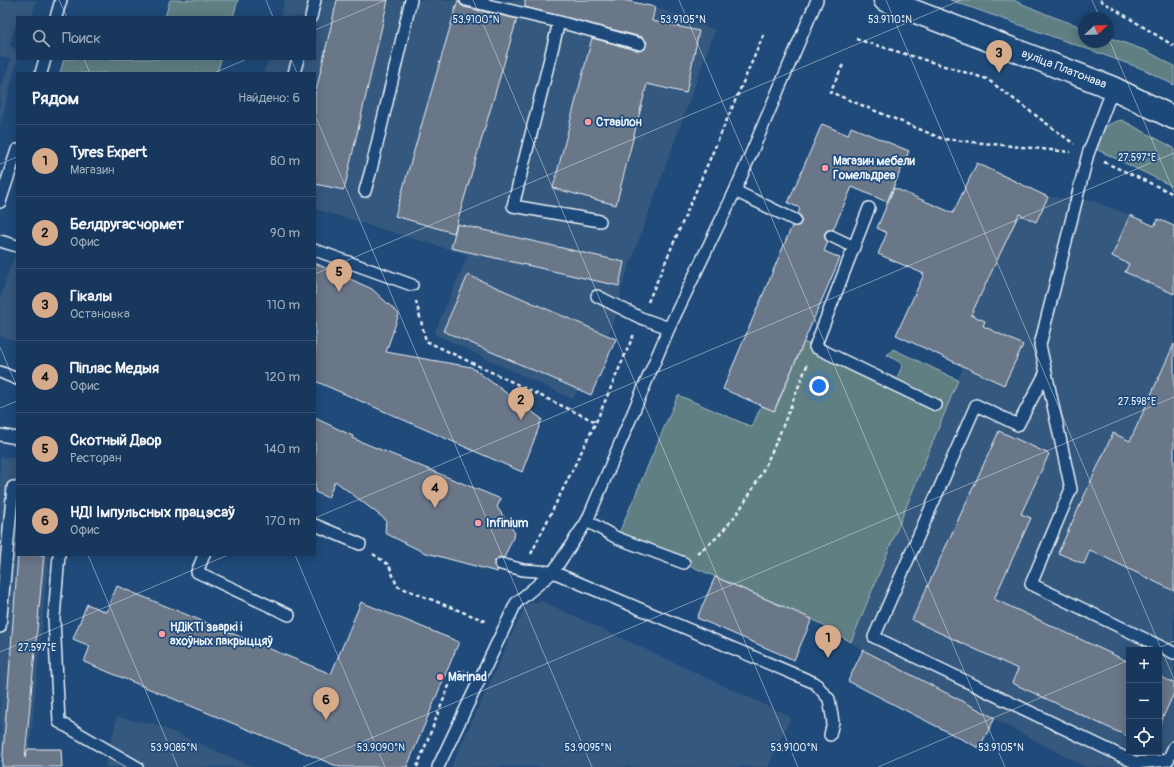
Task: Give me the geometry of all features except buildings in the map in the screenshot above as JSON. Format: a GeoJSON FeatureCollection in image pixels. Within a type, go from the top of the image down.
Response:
{"type":"FeatureCollection","features":[{"type":"Feature","properties":{"kind":"main road","name":"вуліца Платонава"},"geometry":{"type":"LineString","coordinates":[[885,0],[1113,88],[1174,118]]}},
{"type":"Feature","properties":{"kind":"lane"},"geometry":{"type":"LineString","coordinates":[[56,16],[61,0]]}},
{"type":"Feature","properties":{"kind":"lane"},"geometry":{"type":"LineString","coordinates":[[311,16],[316,0]]}},
{"type":"Feature","properties":{"kind":"lane"},"geometry":{"type":"LineString","coordinates":[[365,191],[411,0]]}},
{"type":"Feature","properties":{"kind":"lane"},"geometry":{"type":"LineString","coordinates":[[466,0],[559,22],[640,44]]}},
{"type":"Feature","properties":{"kind":"lane"},"geometry":{"type":"LineString","coordinates":[[438,767],[516,603],[554,572],[587,521],[670,328],[735,191],[817,0]]}},
{"type":"Feature","properties":{"kind":"lane"},"geometry":{"type":"LineString","coordinates":[[559,22],[513,206],[600,221]]}},
{"type":"Feature","properties":{"kind":"lane"},"geometry":{"type":"LineString","coordinates":[[40,72],[45,60]]}},
{"type":"Feature","properties":{"kind":"lane"},"geometry":{"type":"LineString","coordinates":[[294,72],[298,60]]}},
{"type":"Feature","properties":{"kind":"lane"},"geometry":{"type":"LineString","coordinates":[[1113,88],[1088,154],[1040,345],[1071,489],[1031,584],[1174,653]]}},
{"type":"Feature","properties":{"kind":"lane"},"geometry":{"type":"LineString","coordinates":[[0,202],[16,153]]}},
{"type":"Feature","properties":{"kind":"lane"},"geometry":{"type":"LineString","coordinates":[[735,191],[795,220]]}},
{"type":"Feature","properties":{"kind":"lane"},"geometry":{"type":"LineString","coordinates":[[869,208],[815,347],[936,405]]}},
{"type":"Feature","properties":{"kind":"lane"},"geometry":{"type":"LineString","coordinates":[[831,236],[854,247]]}},
{"type":"Feature","properties":{"kind":"lane"},"geometry":{"type":"LineString","coordinates":[[0,241],[16,246]]}},
{"type":"Feature","properties":{"kind":"lane"},"geometry":{"type":"LineString","coordinates":[[316,250],[412,285]]}},
{"type":"Feature","properties":{"kind":"lane"},"geometry":{"type":"LineString","coordinates":[[597,296],[641,318],[670,328]]}},
{"type":"Feature","properties":{"kind":"lane"},"geometry":{"type":"LineString","coordinates":[[0,372],[16,379]]}},
{"type":"Feature","properties":{"kind":"lane"},"geometry":{"type":"LineString","coordinates":[[1046,372],[1018,425],[976,405],[874,637],[1136,763],[1168,760],[1174,747]]}},
{"type":"Feature","properties":{"kind":"lane"},"geometry":{"type":"LineString","coordinates":[[0,435],[16,438]]}},
{"type":"Feature","properties":{"kind":"lane"},"geometry":{"type":"LineString","coordinates":[[0,627],[13,487]]}},
{"type":"Feature","properties":{"kind":"lane"},"geometry":{"type":"LineString","coordinates":[[587,521],[617,538],[684,563]]}},
{"type":"Feature","properties":{"kind":"lane"},"geometry":{"type":"LineString","coordinates":[[316,525],[360,544]]}},
{"type":"Feature","properties":{"kind":"lane"},"geometry":{"type":"LineString","coordinates":[[59,556],[54,618],[59,722],[137,767]]}},
{"type":"Feature","properties":{"kind":"lane"},"geometry":{"type":"LineString","coordinates":[[204,556],[197,572],[289,615]]}},
{"type":"Feature","properties":{"kind":"lane"},"geometry":{"type":"LineString","coordinates":[[501,564],[523,570],[554,572],[815,683],[829,699],[833,722],[830,735]]}},
{"type":"Feature","properties":{"kind":"path"},"geometry":{"type":"LineString","coordinates":[[1100,0],[1174,46]]}},
{"type":"Feature","properties":{"kind":"path"},"geometry":{"type":"LineString","coordinates":[[523,570],[596,422],[764,34]]}},
{"type":"Feature","properties":{"kind":"path"},"geometry":{"type":"LineString","coordinates":[[856,39],[987,79],[1088,154],[1174,194]]}},
{"type":"Feature","properties":{"kind":"path"},"geometry":{"type":"LineString","coordinates":[[843,65],[830,92],[943,139],[1088,154]]}},
{"type":"Feature","properties":{"kind":"path"},"geometry":{"type":"LineString","coordinates":[[412,285],[426,341],[596,422]]}},
{"type":"Feature","properties":{"kind":"path"},"geometry":{"type":"LineString","coordinates":[[684,563],[716,538],[740,508],[763,471],[815,347]]}},
{"type":"Feature","properties":{"kind":"path"},"geometry":{"type":"LineString","coordinates":[[360,544],[389,565],[397,586],[490,623]]}},
{"type":"Feature","properties":{"kind":"path"},"geometry":{"type":"LineString","coordinates":[[417,767],[454,673],[470,668]]}},
{"type":"Feature","properties":{"kind":"shaded area"},"geometry":{"type":"Polygon","coordinates":[[[0,0],[36,0],[32,16],[16,16],[16,24],[10,45],[16,50],[16,60],[18,60],[0,126],[0,85],[2,85],[11,60],[0,56],[0,0]]]}},
{"type":"Feature","properties":{"kind":"shaded area"},"geometry":{"type":"Polygon","coordinates":[[[285,0],[623,0],[655,7],[715,30],[621,289],[619,308],[608,335],[616,339],[591,395],[578,389],[573,399],[434,334],[468,255],[316,209],[316,72],[264,72],[268,60],[316,60],[316,16],[280,16],[285,0]]]}},
{"type":"Feature","properties":{"kind":"shaded area"},"geometry":{"type":"Polygon","coordinates":[[[977,163],[1048,197],[1094,201],[1174,233],[1174,767],[1086,767],[863,650],[851,642],[963,367],[896,335],[977,163]]]}},
{"type":"Feature","properties":{"kind":"shaded area"},"geometry":{"type":"Polygon","coordinates":[[[16,250],[16,342],[0,336],[0,298],[16,250]]]}},
{"type":"Feature","properties":{"kind":"shaded area"},"geometry":{"type":"Polygon","coordinates":[[[0,457],[16,458],[16,556],[49,556],[28,767],[0,767],[0,457]]]}},
{"type":"Feature","properties":{"kind":"shaded area"},"geometry":{"type":"Polygon","coordinates":[[[542,601],[791,717],[768,767],[451,767],[526,604],[542,601]]]}},
{"type":"Feature","properties":{"kind":"shaded area"},"geometry":{"type":"Polygon","coordinates":[[[117,717],[154,724],[254,767],[105,767],[117,717]]]}},
{"type":"Feature","properties":{"kind":"green space"},"geometry":{"type":"Polygon","coordinates":[[[170,0],[238,0],[233,16],[165,16],[170,0]]]}},
{"type":"Feature","properties":{"kind":"green space"},"geometry":{"type":"Polygon","coordinates":[[[950,0],[1013,0],[1078,26],[1078,46],[950,0]]]}},
{"type":"Feature","properties":{"kind":"green space"},"geometry":{"type":"Polygon","coordinates":[[[1114,39],[1147,51],[1174,66],[1174,85],[1143,69],[1084,48],[1114,48],[1114,39]]]}},
{"type":"Feature","properties":{"kind":"green space"},"geometry":{"type":"Polygon","coordinates":[[[64,60],[221,60],[217,72],[60,72],[64,60]]]}},
{"type":"Feature","properties":{"kind":"green space"},"geometry":{"type":"Polygon","coordinates":[[[1122,120],[1174,148],[1174,187],[1096,149],[1103,129],[1110,124],[1122,120]]]}},
{"type":"Feature","properties":{"kind":"green space"},"geometry":{"type":"Polygon","coordinates":[[[804,342],[894,385],[903,364],[887,355],[893,349],[958,380],[851,642],[812,619],[684,563],[617,538],[678,395],[752,427],[761,406],[775,411],[804,342]]]}},
{"type":"Feature","properties":{"kind":"place","name":"Гікалы"},"geometry":{"type":"Point","coordinates":[999,73]}},
{"type":"Feature","properties":{"kind":"place","name":"Ставілон"},"geometry":{"type":"Point","coordinates":[588,122]}},
{"type":"Feature","properties":{"kind":"place","name":"Магазин мебели Гомельдрев"},"geometry":{"type":"Point","coordinates":[825,168]}},
{"type":"Feature","properties":{"kind":"place","name":"Скотный Двор"},"geometry":{"type":"Point","coordinates":[339,292]}},
{"type":"Feature","properties":{"kind":"place","name":"Белдругасчормет"},"geometry":{"type":"Point","coordinates":[521,420]}},
{"type":"Feature","properties":{"kind":"place","name":"Піплас Медыя"},"geometry":{"type":"Point","coordinates":[435,508]}},
{"type":"Feature","properties":{"kind":"place","name":"Infinium"},"geometry":{"type":"Point","coordinates":[478,523]}},
{"type":"Feature","properties":{"kind":"place","name":"НДіКТІ зваркі і ахоўных пакрыццяў"},"geometry":{"type":"Point","coordinates":[162,634]}},
{"type":"Feature","properties":{"kind":"place","name":"Tyres Expert"},"geometry":{"type":"Point","coordinates":[828,658]}},
{"type":"Feature","properties":{"kind":"place","name":"Marinad"},"geometry":{"type":"Point","coordinates":[440,677]}},
{"type":"Feature","properties":{"kind":"place","name":"НДІ Імпульсных працэсаў"},"geometry":{"type":"Point","coordinates":[326,720]}}]}
